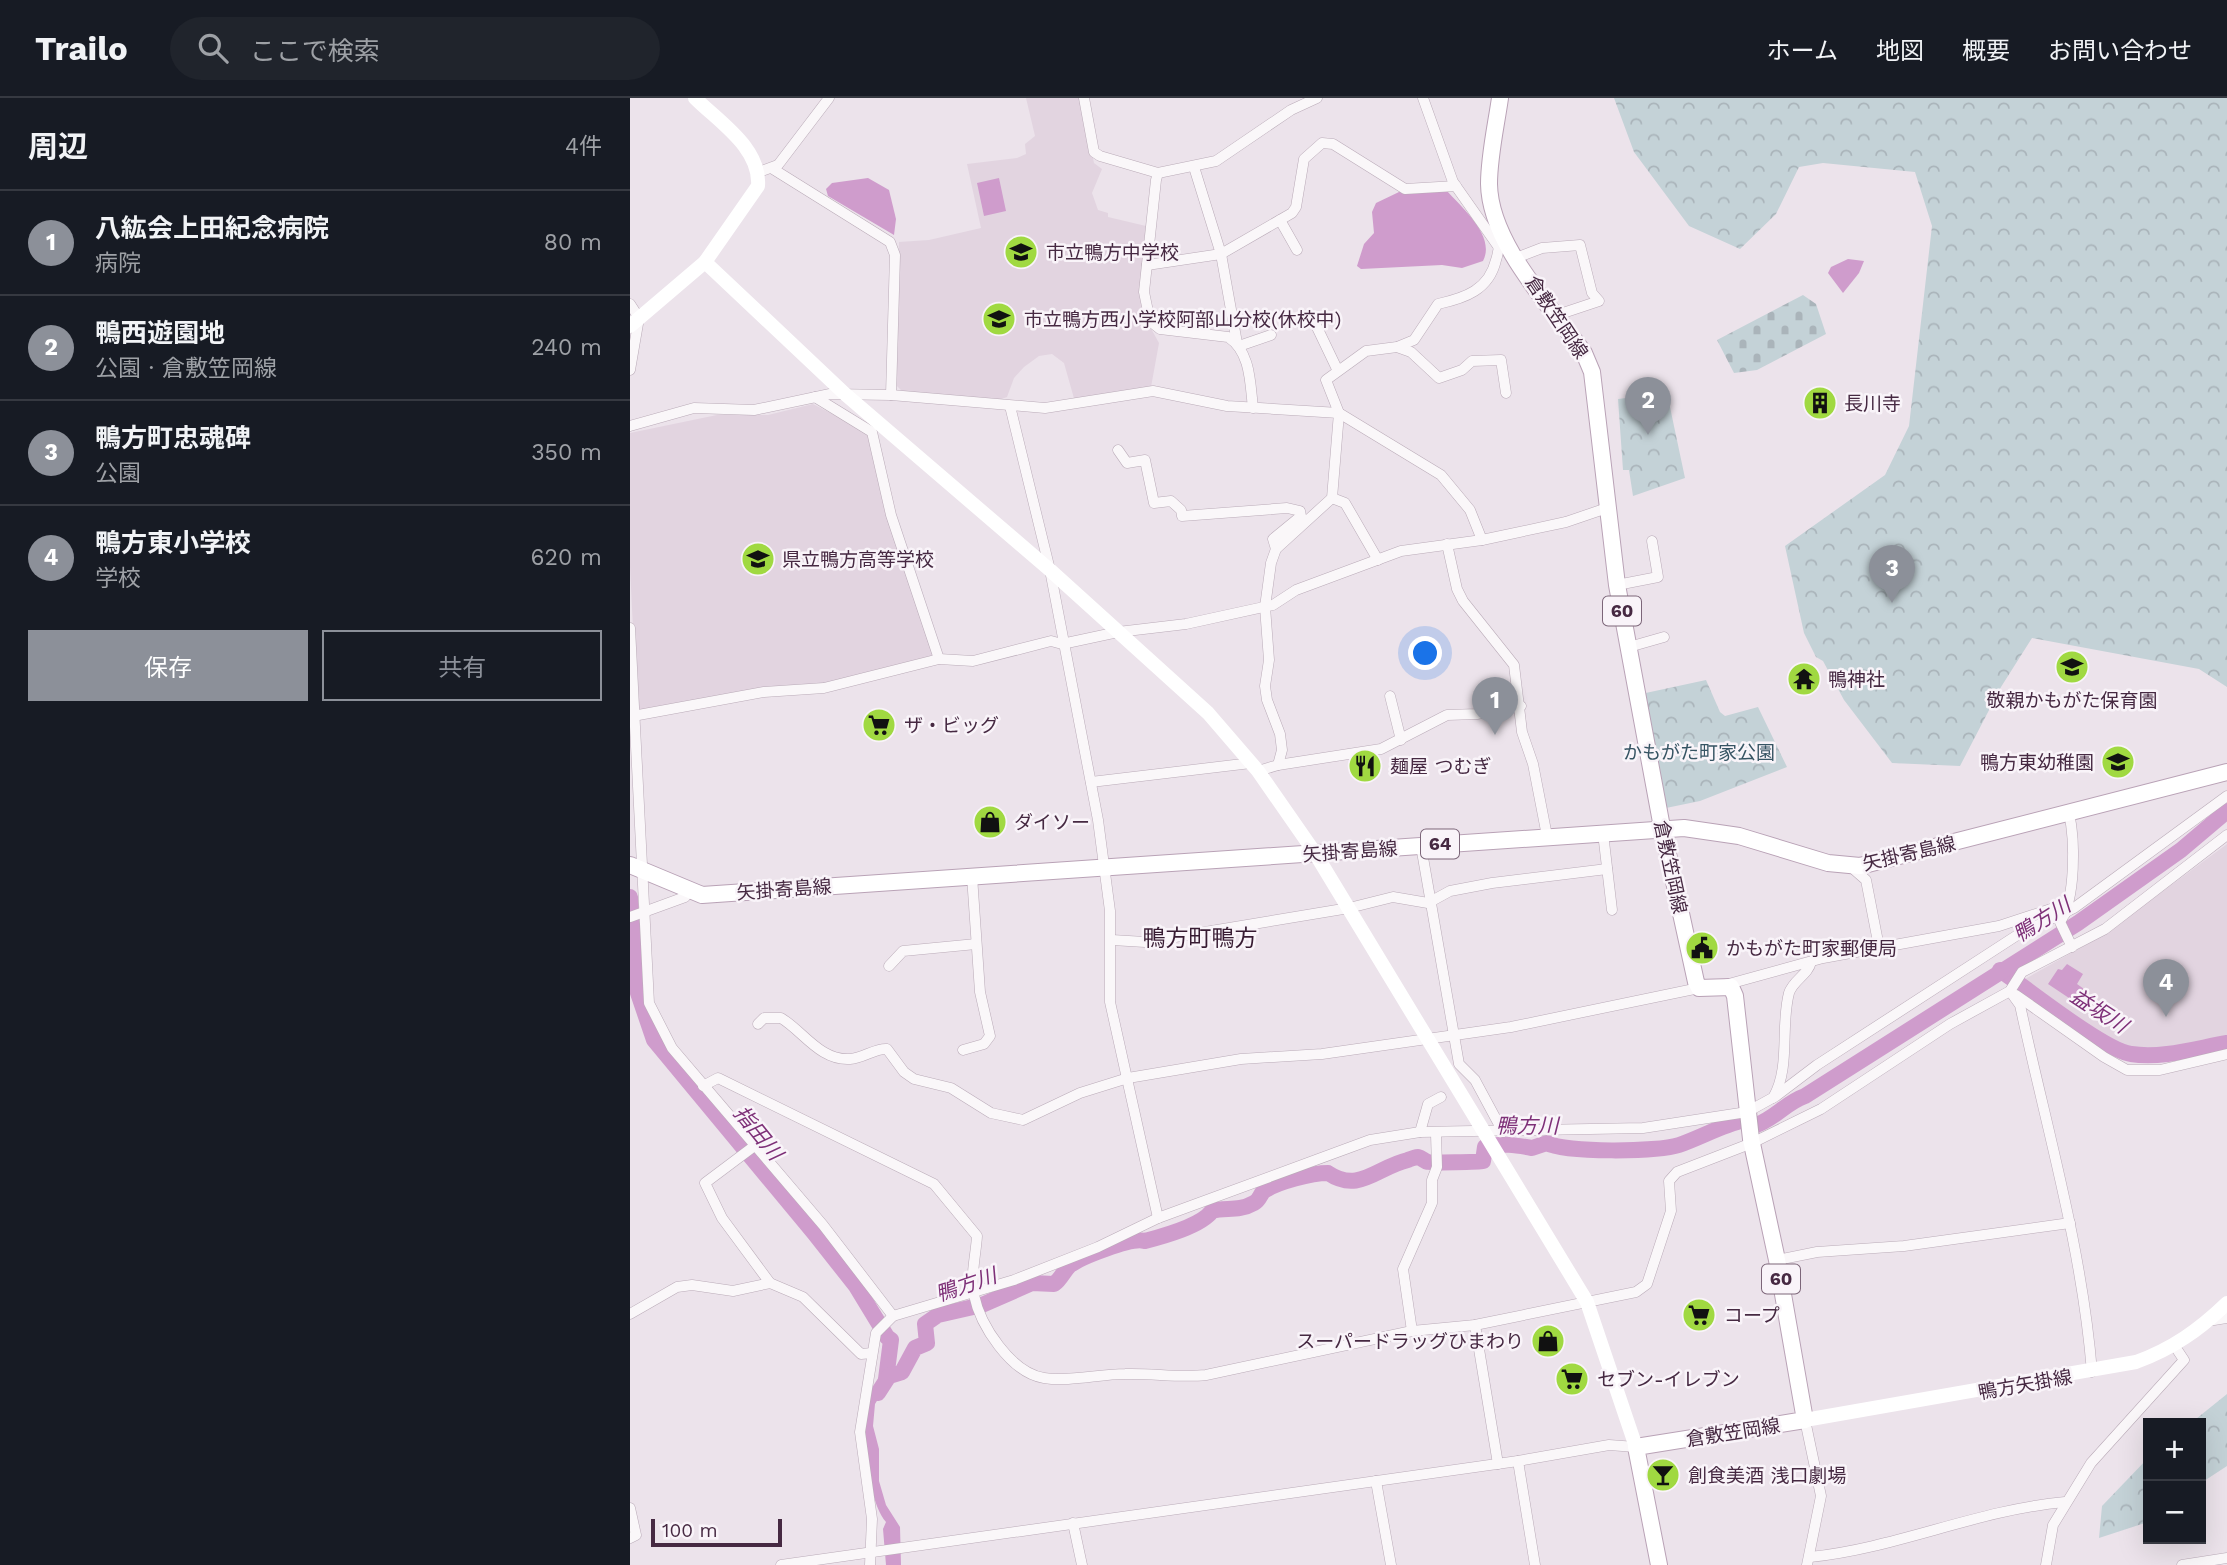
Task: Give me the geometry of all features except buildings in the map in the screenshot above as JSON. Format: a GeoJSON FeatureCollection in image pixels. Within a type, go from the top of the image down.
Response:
{"type":"FeatureCollection","features":[{"type":"Feature","properties":{"kind":"main road","name":"倉敷笠岡線"},"geometry":{"type":"LineString","coordinates":[[1500,98],[1489,187],[1501,243],[1516,258],[1584,353],[1592,372],[1617,585],[1699,988]]}},
{"type":"Feature","properties":{"kind":"main road","name":"矢掛寄島線"},"geometry":{"type":"LineString","coordinates":[[636,868],[702,895],[1665,829],[1717,831],[1828,863],[1850,866],[1879,862],[2227,772]]}},
{"type":"Feature","properties":{"kind":"main road","name":"倉敷笠岡線"},"geometry":{"type":"LineString","coordinates":[[1636,1447],[1805,1420],[1777,1260],[1751,1141],[1735,996],[1731,987],[1725,985]]}},
{"type":"Feature","properties":{"kind":"main road"},"geometry":{"type":"LineString","coordinates":[[1699,988],[1725,985]]}},
{"type":"Feature","properties":{"kind":"main road"},"geometry":{"type":"LineString","coordinates":[[1636,1447],[1659,1565]]}},
{"type":"Feature","properties":{"kind":"street"},"geometry":{"type":"LineString","coordinates":[[695,98],[766,170],[890,242],[894,255],[891,395]]}},
{"type":"Feature","properties":{"kind":"street"},"geometry":{"type":"LineString","coordinates":[[635,322],[705,262],[753,198],[766,170],[829,98]]}},
{"type":"Feature","properties":{"kind":"street"},"geometry":{"type":"LineString","coordinates":[[1084,98],[1094,152],[1158,173],[1194,167],[1227,155],[1268,124],[1317,98]]}},
{"type":"Feature","properties":{"kind":"street"},"geometry":{"type":"LineString","coordinates":[[1276,549],[1332,498],[1339,413],[1326,386],[1326,380],[1337,369],[1366,352],[1396,347],[1414,340],[1438,304],[1464,298],[1483,286],[1496,261],[1501,243],[1456,186],[1423,98]]}},
{"type":"Feature","properties":{"kind":"street"},"geometry":{"type":"LineString","coordinates":[[1147,265],[1221,254],[1280,220],[1297,207],[1304,159],[1322,143],[1333,144],[1405,189],[1456,186]]}},
{"type":"Feature","properties":{"kind":"street"},"geometry":{"type":"LineString","coordinates":[[1194,167],[1221,254],[1238,344],[1246,359],[1253,408]]}},
{"type":"Feature","properties":{"kind":"street"},"geometry":{"type":"LineString","coordinates":[[1158,173],[1144,292],[1150,321],[1160,329],[1228,337],[1238,344]]}},
{"type":"Feature","properties":{"kind":"street"},"geometry":{"type":"LineString","coordinates":[[1280,220],[1297,250]]}},
{"type":"Feature","properties":{"kind":"street"},"geometry":{"type":"LineString","coordinates":[[1516,258],[1542,248],[1580,245],[1592,293],[1599,301],[1557,315]]}},
{"type":"Feature","properties":{"kind":"street"},"geometry":{"type":"LineString","coordinates":[[705,262],[845,394],[1050,570],[1208,713],[1254,767],[1315,853],[1587,1302],[1636,1447],[1609,1445],[1498,1464],[781,1565]]}},
{"type":"Feature","properties":{"kind":"street"},"geometry":{"type":"LineString","coordinates":[[630,304],[635,322],[630,370]]}},
{"type":"Feature","properties":{"kind":"street"},"geometry":{"type":"LineString","coordinates":[[1314,321],[1337,369]]}},
{"type":"Feature","properties":{"kind":"street"},"geometry":{"type":"LineString","coordinates":[[1238,344],[1271,335]]}},
{"type":"Feature","properties":{"kind":"street"},"geometry":{"type":"LineString","coordinates":[[1396,347],[1412,352],[1439,378],[1462,370],[1472,361],[1501,360],[1506,393]]}},
{"type":"Feature","properties":{"kind":"street"},"geometry":{"type":"LineString","coordinates":[[630,426],[695,408],[754,410],[815,397],[845,394],[891,395],[1045,408],[1153,391],[1253,408],[1339,413],[1441,475],[1470,510],[1482,540]]}},
{"type":"Feature","properties":{"kind":"street"},"geometry":{"type":"LineString","coordinates":[[815,397],[872,432],[891,515],[939,659]]}},
{"type":"Feature","properties":{"kind":"street"},"geometry":{"type":"LineString","coordinates":[[1010,406],[1050,570],[1062,644],[1091,782],[1106,868],[1112,940],[1110,1002],[1157,1218]]}},
{"type":"Feature","properties":{"kind":"street"},"geometry":{"type":"LineString","coordinates":[[1118,450],[1127,463],[1145,460],[1154,503],[1171,500],[1181,510],[1182,516],[1287,508],[1300,512],[1301,516],[1273,539],[1276,549],[1267,582],[1265,607],[1269,660],[1265,686],[1280,734],[1282,750],[1278,765]]}},
{"type":"Feature","properties":{"kind":"street"},"geometry":{"type":"LineString","coordinates":[[1332,498],[1345,503],[1378,560]]}},
{"type":"Feature","properties":{"kind":"street"},"geometry":{"type":"LineString","coordinates":[[634,716],[764,692],[824,688],[939,659],[974,661],[1051,641],[1062,644],[1118,632],[1186,624],[1265,607],[1296,590],[1401,551],[1482,540],[1566,522],[1606,508]]}},
{"type":"Feature","properties":{"kind":"street"},"geometry":{"type":"LineString","coordinates":[[1617,585],[1658,577],[1652,541]]}},
{"type":"Feature","properties":{"kind":"street"},"geometry":{"type":"LineString","coordinates":[[1447,544],[1457,589],[1463,601],[1514,665],[1521,706],[1521,733],[1533,764],[1547,836]]}},
{"type":"Feature","properties":{"kind":"street"},"geometry":{"type":"LineString","coordinates":[[630,628],[636,868],[643,912],[649,1003],[672,1048],[753,1147],[823,1225],[891,1319]]}},
{"type":"Feature","properties":{"kind":"street"},"geometry":{"type":"LineString","coordinates":[[1629,647],[1664,637]]}},
{"type":"Feature","properties":{"kind":"street"},"geometry":{"type":"LineString","coordinates":[[1390,696],[1401,740]]}},
{"type":"Feature","properties":{"kind":"street"},"geometry":{"type":"LineString","coordinates":[[1091,782],[1278,765],[1381,748],[1447,715],[1477,715],[1521,706]]}},
{"type":"Feature","properties":{"kind":"street"},"geometry":{"type":"LineString","coordinates":[[870,1565],[875,1551],[860,1432],[876,1333],[891,1319],[974,1297],[1098,1247],[1157,1218],[1370,1140],[1420,1132],[1436,1134],[1643,1129],[1747,1112],[1773,1098],[1817,1065],[2020,934],[2063,918],[2227,796]]}},
{"type":"Feature","properties":{"kind":"street"},"geometry":{"type":"LineString","coordinates":[[2063,918],[2072,853],[2069,813]]}},
{"type":"Feature","properties":{"kind":"street"},"geometry":{"type":"LineString","coordinates":[[1603,833],[1612,911]]}},
{"type":"Feature","properties":{"kind":"street"},"geometry":{"type":"LineString","coordinates":[[703,1086],[718,1078],[934,1184],[977,1236],[974,1297],[985,1326],[1010,1357],[1032,1374],[1044,1378],[1127,1374],[1180,1378],[1206,1375],[1412,1331],[1475,1325],[1636,1292],[1647,1284],[1671,1212],[1669,1181],[1677,1171],[1821,1109],[1950,1024],[2010,991],[2022,972],[2071,944],[2105,929],[2227,835]]}},
{"type":"Feature","properties":{"kind":"street"},"geometry":{"type":"LineString","coordinates":[[1421,846],[1459,1063],[1475,1080],[1503,1132]]}},
{"type":"Feature","properties":{"kind":"street"},"geometry":{"type":"LineString","coordinates":[[1850,866],[1866,880],[1879,947]]}},
{"type":"Feature","properties":{"kind":"street"},"geometry":{"type":"LineString","coordinates":[[1112,940],[1144,942],[1349,908],[1393,897],[1432,902],[1450,891],[1492,883],[1607,869]]}},
{"type":"Feature","properties":{"kind":"street"},"geometry":{"type":"LineString","coordinates":[[963,1049],[984,1044],[990,1036],[980,992],[972,876]]}},
{"type":"Feature","properties":{"kind":"street"},"geometry":{"type":"LineString","coordinates":[[630,917],[685,897],[689,891]]}},
{"type":"Feature","properties":{"kind":"street"},"geometry":{"type":"LineString","coordinates":[[1725,985],[1879,947],[1970,933],[2058,908],[2071,944]]}},
{"type":"Feature","properties":{"kind":"street"},"geometry":{"type":"LineString","coordinates":[[889,966],[903,951],[976,944]]}},
{"type":"Feature","properties":{"kind":"street"},"geometry":{"type":"LineString","coordinates":[[1773,1098],[1781,1079],[1790,989],[1808,970],[1811,962]]}},
{"type":"Feature","properties":{"kind":"street"},"geometry":{"type":"LineString","coordinates":[[758,1024],[764,1018],[781,1018],[809,1043],[836,1058],[862,1057],[887,1049],[904,1072],[914,1079],[951,1088],[991,1113],[1023,1120],[1080,1093],[1128,1078],[1230,1061],[1321,1054],[1555,1020],[1699,988]]}},
{"type":"Feature","properties":{"kind":"street"},"geometry":{"type":"LineString","coordinates":[[2010,991],[2104,1058],[2127,1070],[2160,1070],[2227,1054]]}},
{"type":"Feature","properties":{"kind":"street"},"geometry":{"type":"LineString","coordinates":[[2010,991],[2020,1004],[2070,1223],[2086,1307],[2092,1372]]}},
{"type":"Feature","properties":{"kind":"street"},"geometry":{"type":"LineString","coordinates":[[1420,1132],[1428,1104],[1441,1097]]}},
{"type":"Feature","properties":{"kind":"street"},"geometry":{"type":"LineString","coordinates":[[1412,1331],[1403,1269],[1432,1203],[1433,1180],[1437,1167],[1436,1134]]}},
{"type":"Feature","properties":{"kind":"street"},"geometry":{"type":"LineString","coordinates":[[753,1147],[705,1183],[722,1218],[770,1283],[803,1297],[861,1354],[872,1353]]}},
{"type":"Feature","properties":{"kind":"street"},"geometry":{"type":"LineString","coordinates":[[1777,1260],[1817,1252],[1904,1246],[2070,1223]]}},
{"type":"Feature","properties":{"kind":"street"},"geometry":{"type":"LineString","coordinates":[[630,1314],[677,1287],[692,1285],[733,1291],[770,1283]]}},
{"type":"Feature","properties":{"kind":"street","name":"鴨方矢掛線"},"geometry":{"type":"LineString","coordinates":[[1805,1420],[2092,1372],[2136,1362],[2174,1345],[2208,1321],[2227,1303]]}},
{"type":"Feature","properties":{"kind":"street"},"geometry":{"type":"LineString","coordinates":[[2208,1321],[2227,1318]]}},
{"type":"Feature","properties":{"kind":"street"},"geometry":{"type":"LineString","coordinates":[[1475,1325],[1498,1464]]}},
{"type":"Feature","properties":{"kind":"street"},"geometry":{"type":"LineString","coordinates":[[2046,1565],[2053,1525],[2091,1463],[2184,1360],[2174,1345]]}},
{"type":"Feature","properties":{"kind":"street"},"geometry":{"type":"LineString","coordinates":[[1805,1420],[1821,1496],[1808,1561],[1975,1518],[2065,1502]]}},
{"type":"Feature","properties":{"kind":"street"},"geometry":{"type":"LineString","coordinates":[[1518,1461],[1535,1565]]}},
{"type":"Feature","properties":{"kind":"street"},"geometry":{"type":"LineString","coordinates":[[1376,1481],[1391,1565]]}},
{"type":"Feature","properties":{"kind":"street"},"geometry":{"type":"LineString","coordinates":[[630,1508],[636,1535],[630,1538]]}},
{"type":"Feature","properties":{"kind":"street"},"geometry":{"type":"LineString","coordinates":[[1073,1523],[1082,1565]]}},
{"type":"Feature","properties":{"kind":"street"},"geometry":{"type":"LineString","coordinates":[[2182,1565],[2227,1558]]}},
{"type":"Feature","properties":{"kind":"shaded area","name":"市立鴨方中学校"},"geometry":{"type":"Polygon","coordinates":[[[1026,98],[1081,98],[1094,163],[1102,169],[1092,193],[1098,210],[1108,213],[1108,217],[1146,226],[1142,265],[1148,323],[1159,343],[1151,387],[1075,402],[1064,363],[1052,354],[1039,356],[1024,367],[1014,378],[1007,397],[999,400],[903,392],[896,385],[899,242],[929,240],[981,228],[967,164],[1017,158],[1026,154],[1025,144],[1035,136],[1026,98]]]}},
{"type":"Feature","properties":{"kind":"shaded area"},"geometry":{"type":"Polygon","coordinates":[[[868,178],[889,190],[896,219],[894,235],[828,196],[826,189],[832,183],[868,178]]]}},
{"type":"Feature","properties":{"kind":"shaded area"},"geometry":{"type":"Polygon","coordinates":[[[999,178],[1006,211],[984,216],[977,183],[999,178]]]}},
{"type":"Feature","properties":{"kind":"shaded area"},"geometry":{"type":"Polygon","coordinates":[[[1447,191],[1481,232],[1486,252],[1483,261],[1462,268],[1442,265],[1361,269],[1357,266],[1364,244],[1374,233],[1372,212],[1376,203],[1399,192],[1447,191]]]}},
{"type":"Feature","properties":{"kind":"shaded area"},"geometry":{"type":"Polygon","coordinates":[[[1848,259],[1864,261],[1859,273],[1843,293],[1828,273],[1831,267],[1848,259]]]}},
{"type":"Feature","properties":{"kind":"shaded area"},"geometry":{"type":"Polygon","coordinates":[[[813,404],[869,433],[934,651],[931,657],[837,683],[637,712],[630,567],[630,433],[717,415],[768,415],[813,404]]]}},
{"type":"Feature","properties":{"kind":"shaded area"},"geometry":{"type":"Polygon","coordinates":[[[2227,844],[2227,1038],[2136,1057],[2095,1034],[2025,979],[2105,934],[2227,844]]]}},
{"type":"Feature","properties":{"kind":"shaded area"},"geometry":{"type":"Polygon","coordinates":[[[2067,964],[2083,974],[2077,984],[2084,989],[2075,1002],[2048,984],[2058,969],[2062,970],[2067,964]]]}},
{"type":"Feature","properties":{"kind":"shaded area"},"geometry":{"type":"Polygon","coordinates":[[[884,1375],[891,1378],[875,1404],[873,1426],[879,1449],[879,1481],[886,1505],[900,1527],[901,1565],[886,1565],[883,1529],[886,1522],[874,1498],[865,1445],[870,1399],[884,1375]]]}},
{"type":"Feature","properties":{"kind":"green space"},"geometry":{"type":"Polygon","coordinates":[[[1614,98],[2227,98],[2227,687],[2199,669],[2032,638],[2001,687],[1960,766],[1892,763],[1844,700],[1804,633],[1785,546],[1885,475],[1909,426],[1932,226],[1915,172],[1823,163],[1799,167],[1776,214],[1740,249],[1689,226],[1634,152],[1614,98]]]}},
{"type":"Feature","properties":{"kind":"green space"},"geometry":{"type":"Polygon","coordinates":[[[1803,295],[1816,304],[1826,334],[1757,370],[1734,373],[1717,340],[1803,295]]]}},
{"type":"Feature","properties":{"kind":"green space"},"geometry":{"type":"Polygon","coordinates":[[[1667,393],[1685,478],[1633,496],[1629,470],[1623,470],[1618,399],[1667,393]]]}},
{"type":"Feature","properties":{"kind":"green space","name":"かもがた町家公園"},"geometry":{"type":"Polygon","coordinates":[[[1706,680],[1720,712],[1725,716],[1758,707],[1787,767],[1700,801],[1666,808],[1641,694],[1706,680]]]}},
{"type":"Feature","properties":{"kind":"green space"},"geometry":{"type":"Polygon","coordinates":[[[2227,1394],[2227,1466],[2206,1480],[2206,1418],[2197,1418],[2227,1394]]]}},
{"type":"Feature","properties":{"kind":"green space"},"geometry":{"type":"Polygon","coordinates":[[[2143,1463],[2143,1524],[2099,1538],[2102,1506],[2143,1463]]]}},
{"type":"Feature","properties":{"kind":"waterway","name":"鴨方川"},"geometry":{"type":"LineString","coordinates":[[878,1393],[889,1376],[902,1372],[915,1348],[927,1343],[925,1324],[938,1315],[982,1305],[1032,1283],[1054,1284],[1069,1266],[1084,1258],[1118,1245],[1145,1241],[1182,1230],[1212,1211],[1248,1206],[1256,1202],[1264,1191],[1286,1181],[1328,1173],[1339,1179],[1359,1180],[1418,1157],[1427,1162],[1483,1161],[1485,1147],[1498,1145],[1532,1148],[1547,1143],[1572,1149],[1652,1149],[1679,1145],[1745,1120],[1754,1126],[1761,1123],[2078,923],[2181,850],[2227,811]]}},
{"type":"Feature","properties":{"kind":"waterway","name":"指田川"},"geometry":{"type":"LineString","coordinates":[[630,897],[637,990],[654,1040],[856,1286],[891,1340],[886,1379]]}},
{"type":"Feature","properties":{"kind":"waterway","name":"益坂川"},"geometry":{"type":"LineString","coordinates":[[2000,970],[2085,1031],[2131,1054],[2155,1055],[2227,1043]]}},
{"type":"Feature","properties":{"kind":"place","name":"市立鴨方中学校"},"geometry":{"type":"Point","coordinates":[1021,252]}},
{"type":"Feature","properties":{"kind":"place","name":"市立鴨方西小学校阿部山分校(休校中)"},"geometry":{"type":"Point","coordinates":[999,319]}},
{"type":"Feature","properties":{"kind":"place","name":"長川寺"},"geometry":{"type":"Point","coordinates":[1820,403]}},
{"type":"Feature","properties":{"kind":"place","name":"鴨西遊園地"},"geometry":{"type":"Point","coordinates":[1648,435]}},
{"type":"Feature","properties":{"kind":"place","name":"県立鴨方高等学校"},"geometry":{"type":"Point","coordinates":[758,559]}},
{"type":"Feature","properties":{"kind":"place","name":"鴨方町忠魂碑"},"geometry":{"type":"Point","coordinates":[1892,603]}},
{"type":"Feature","properties":{"kind":"place","name":"敬親かもがた保育園"},"geometry":{"type":"Point","coordinates":[2072,667]}},
{"type":"Feature","properties":{"kind":"place","name":"鴨神社"},"geometry":{"type":"Point","coordinates":[1804,679]}},
{"type":"Feature","properties":{"kind":"place","name":"ザ・ビッグ"},"geometry":{"type":"Point","coordinates":[879,725]}},
{"type":"Feature","properties":{"kind":"place","name":"八紘会上田紀念病院"},"geometry":{"type":"Point","coordinates":[1495,735]}},
{"type":"Feature","properties":{"kind":"place","name":"鴨方東幼稚園"},"geometry":{"type":"Point","coordinates":[2118,762]}},
{"type":"Feature","properties":{"kind":"place","name":"麺屋 つむぎ"},"geometry":{"type":"Point","coordinates":[1365,766]}},
{"type":"Feature","properties":{"kind":"place","name":"ダイソー"},"geometry":{"type":"Point","coordinates":[990,822]}},
{"type":"Feature","properties":{"kind":"place","name":"かもがた町家郵便局"},"geometry":{"type":"Point","coordinates":[1702,948]}},
{"type":"Feature","properties":{"kind":"place","name":"鴨方東小学校"},"geometry":{"type":"Point","coordinates":[2166,1017]}},
{"type":"Feature","properties":{"kind":"place","name":"コープ"},"geometry":{"type":"Point","coordinates":[1699,1315]}},
{"type":"Feature","properties":{"kind":"place","name":"スーパードラッグひまわり"},"geometry":{"type":"Point","coordinates":[1548,1341]}},
{"type":"Feature","properties":{"kind":"place","name":"セブン-イレブン"},"geometry":{"type":"Point","coordinates":[1572,1379]}},
{"type":"Feature","properties":{"kind":"place","name":"創食美酒 浅口劇場"},"geometry":{"type":"Point","coordinates":[1663,1475]}},
{"type":"Feature","properties":{"kind":"district","name":"鴨方町鴨方"},"geometry":{"type":"Point","coordinates":[1200,938]}}]}
